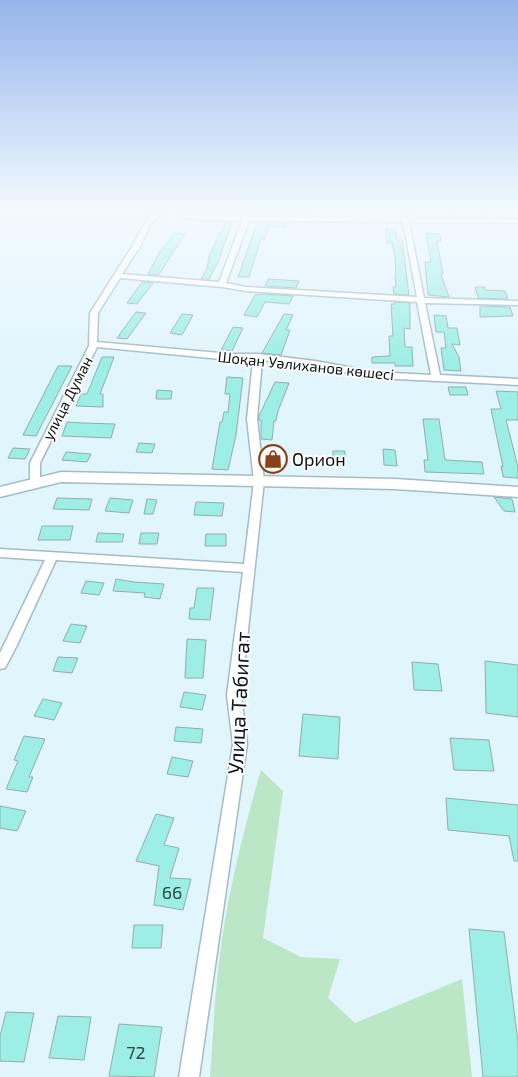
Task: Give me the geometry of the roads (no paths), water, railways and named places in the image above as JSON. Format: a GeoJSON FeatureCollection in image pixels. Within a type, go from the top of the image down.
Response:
{"type":"FeatureCollection","features":[{"type":"Feature","properties":{"kind":"street","name":"улица Думан"},"geometry":{"type":"LineString","coordinates":[[35,482],[35,463],[94,344],[94,313],[126,262]]}},
{"type":"Feature","properties":{"kind":"street"},"geometry":{"type":"LineString","coordinates":[[222,285],[230,262]]}},
{"type":"Feature","properties":{"kind":"street"},"geometry":{"type":"LineString","coordinates":[[413,262],[436,378]]}},
{"type":"Feature","properties":{"kind":"street"},"geometry":{"type":"LineString","coordinates":[[117,276],[222,285],[246,289],[420,300],[518,303]]}},
{"type":"Feature","properties":{"kind":"street","name":"Шоқан Уәлиханов көшесі"},"geometry":{"type":"LineString","coordinates":[[94,344],[231,357],[258,357],[376,374],[518,382]]}},
{"type":"Feature","properties":{"kind":"street","name":"Улица Табигат"},"geometry":{"type":"LineString","coordinates":[[189,1077],[240,744],[234,695],[259,481],[252,419],[258,357]]}},
{"type":"Feature","properties":{"kind":"street"},"geometry":{"type":"LineString","coordinates":[[0,492],[61,477],[395,484],[518,492]]}},
{"type":"Feature","properties":{"kind":"street"},"geometry":{"type":"LineString","coordinates":[[0,553],[248,568]]}},
{"type":"Feature","properties":{"kind":"street"},"geometry":{"type":"LineString","coordinates":[[0,664],[11,645],[53,556]]}},
{"type":"Feature","properties":{"kind":"place","name":"Орион"},"geometry":{"type":"Point","coordinates":[273,459]}}]}
